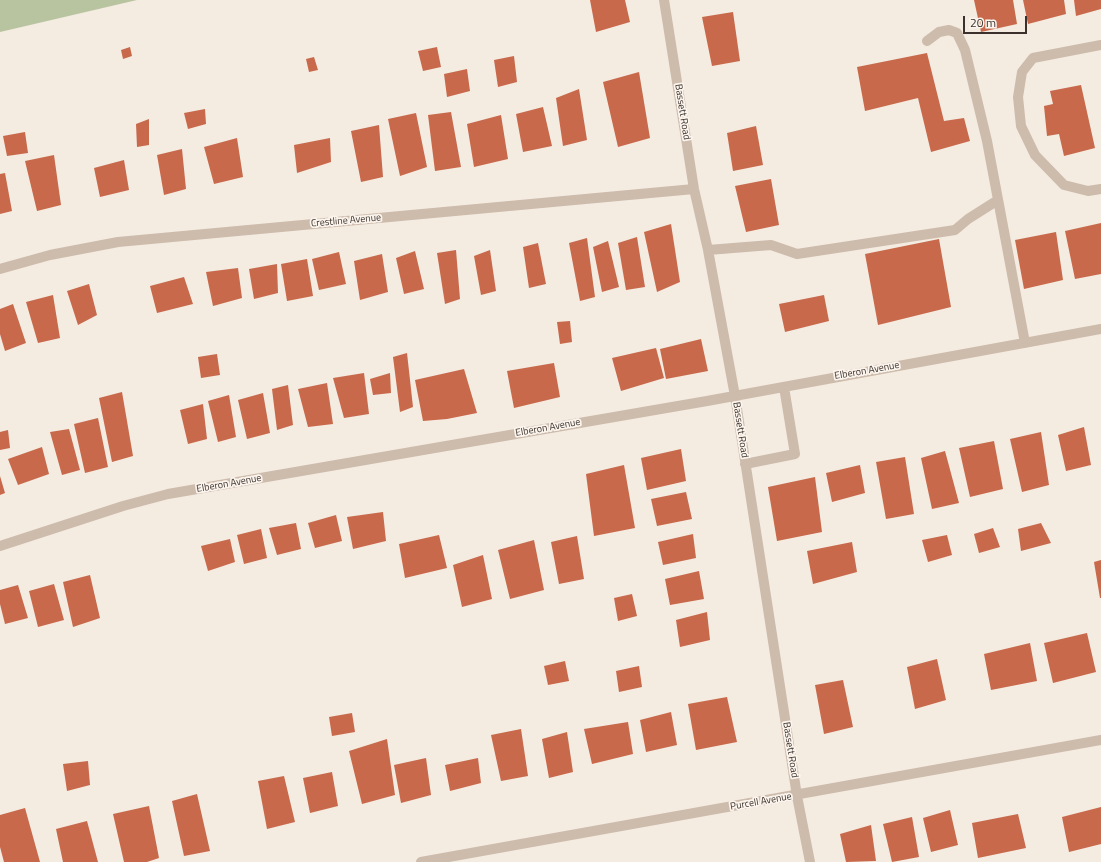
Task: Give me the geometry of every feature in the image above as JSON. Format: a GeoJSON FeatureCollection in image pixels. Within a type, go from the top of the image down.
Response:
{"type":"FeatureCollection","features":[{"type":"Feature","properties":{"kind":"street","name":"Bassett Road"},"geometry":{"type":"LineString","coordinates":[[664,0],[694,189],[708,250],[735,396],[797,796],[810,862]]}},
{"type":"Feature","properties":{"kind":"street"},"geometry":{"type":"LineString","coordinates":[[928,41],[939,32],[948,30],[957,33],[965,50],[986,141],[1025,343]]}},
{"type":"Feature","properties":{"kind":"street"},"geometry":{"type":"LineString","coordinates":[[1101,45],[1033,58],[1022,72],[1018,97],[1020,126],[1035,155],[1064,185],[1088,191],[1101,189]]}},
{"type":"Feature","properties":{"kind":"street","name":"Crestline Avenue"},"geometry":{"type":"LineString","coordinates":[[0,269],[50,255],[118,242],[694,189]]}},
{"type":"Feature","properties":{"kind":"street"},"geometry":{"type":"LineString","coordinates":[[708,250],[771,245],[797,254],[955,230],[968,219],[998,200]]}},
{"type":"Feature","properties":{"kind":"street","name":"Elberon Avenue"},"geometry":{"type":"LineString","coordinates":[[0,546],[123,506],[168,494],[735,396],[1101,329]]}},
{"type":"Feature","properties":{"kind":"street"},"geometry":{"type":"LineString","coordinates":[[746,464],[795,454],[784,387]]}},
{"type":"Feature","properties":{"kind":"street","name":"Purcell Avenue"},"geometry":{"type":"LineString","coordinates":[[421,862],[797,796],[1101,740]]}},
{"type":"Feature","properties":{"kind":"green space"},"geometry":{"type":"Polygon","coordinates":[[[0,0],[137,0],[0,32],[0,0]]]}},
{"type":"Feature","properties":{"kind":"building"},"geometry":{"type":"Polygon","coordinates":[[[590,0],[625,0],[630,22],[596,32],[590,0]]]}},
{"type":"Feature","properties":{"kind":"building"},"geometry":{"type":"Polygon","coordinates":[[[974,0],[1013,0],[1017,24],[981,32],[974,0]]]}},
{"type":"Feature","properties":{"kind":"building"},"geometry":{"type":"Polygon","coordinates":[[[1023,0],[1064,0],[1066,14],[1028,24],[1023,0]]]}},
{"type":"Feature","properties":{"kind":"building"},"geometry":{"type":"Polygon","coordinates":[[[1074,0],[1101,0],[1101,9],[1076,16],[1074,0]]]}},
{"type":"Feature","properties":{"kind":"building"},"geometry":{"type":"Polygon","coordinates":[[[733,12],[740,61],[712,66],[702,17],[733,12]]]}},
{"type":"Feature","properties":{"kind":"building"},"geometry":{"type":"Polygon","coordinates":[[[130,47],[132,56],[123,59],[121,50],[130,47]]]}},
{"type":"Feature","properties":{"kind":"building"},"geometry":{"type":"Polygon","coordinates":[[[437,47],[441,67],[423,71],[418,51],[437,47]]]}},
{"type":"Feature","properties":{"kind":"building"},"geometry":{"type":"Polygon","coordinates":[[[927,53],[944,121],[964,118],[970,141],[931,152],[918,98],[865,111],[857,67],[927,53]]]}},
{"type":"Feature","properties":{"kind":"building"},"geometry":{"type":"Polygon","coordinates":[[[514,56],[517,82],[498,87],[494,60],[514,56]]]}},
{"type":"Feature","properties":{"kind":"building"},"geometry":{"type":"Polygon","coordinates":[[[314,57],[318,70],[309,72],[306,59],[314,57]]]}},
{"type":"Feature","properties":{"kind":"building"},"geometry":{"type":"Polygon","coordinates":[[[467,69],[470,91],[447,97],[444,74],[467,69]]]}},
{"type":"Feature","properties":{"kind":"building"},"geometry":{"type":"Polygon","coordinates":[[[639,72],[650,138],[618,147],[603,82],[639,72]]]}},
{"type":"Feature","properties":{"kind":"building"},"geometry":{"type":"Polygon","coordinates":[[[1081,85],[1095,148],[1064,156],[1059,134],[1047,136],[1044,106],[1053,104],[1050,91],[1081,85]]]}},
{"type":"Feature","properties":{"kind":"building"},"geometry":{"type":"Polygon","coordinates":[[[579,89],[587,140],[563,146],[556,98],[579,89]]]}},
{"type":"Feature","properties":{"kind":"building"},"geometry":{"type":"Polygon","coordinates":[[[543,107],[552,146],[523,152],[516,114],[543,107]]]}},
{"type":"Feature","properties":{"kind":"building"},"geometry":{"type":"Polygon","coordinates":[[[205,109],[206,124],[188,129],[184,113],[205,109]]]}},
{"type":"Feature","properties":{"kind":"building"},"geometry":{"type":"Polygon","coordinates":[[[451,112],[461,167],[435,171],[428,115],[451,112]]]}},
{"type":"Feature","properties":{"kind":"building"},"geometry":{"type":"Polygon","coordinates":[[[416,113],[427,167],[400,176],[388,119],[416,113]]]}},
{"type":"Feature","properties":{"kind":"building"},"geometry":{"type":"Polygon","coordinates":[[[501,115],[508,159],[474,167],[467,124],[501,115]]]}},
{"type":"Feature","properties":{"kind":"building"},"geometry":{"type":"Polygon","coordinates":[[[149,119],[149,145],[137,147],[136,124],[149,119]]]}},
{"type":"Feature","properties":{"kind":"building"},"geometry":{"type":"Polygon","coordinates":[[[379,125],[383,177],[361,182],[351,131],[379,125]]]}},
{"type":"Feature","properties":{"kind":"building"},"geometry":{"type":"Polygon","coordinates":[[[756,126],[763,165],[733,171],[727,133],[756,126]]]}},
{"type":"Feature","properties":{"kind":"building"},"geometry":{"type":"Polygon","coordinates":[[[25,132],[28,153],[7,156],[3,136],[25,132]]]}},
{"type":"Feature","properties":{"kind":"building"},"geometry":{"type":"Polygon","coordinates":[[[237,138],[243,177],[214,184],[204,147],[237,138]]]}},
{"type":"Feature","properties":{"kind":"building"},"geometry":{"type":"Polygon","coordinates":[[[330,138],[331,162],[297,173],[294,145],[330,138]]]}},
{"type":"Feature","properties":{"kind":"building"},"geometry":{"type":"Polygon","coordinates":[[[182,149],[186,189],[164,195],[157,155],[182,149]]]}},
{"type":"Feature","properties":{"kind":"building"},"geometry":{"type":"Polygon","coordinates":[[[54,155],[61,205],[37,211],[25,161],[54,155]]]}},
{"type":"Feature","properties":{"kind":"building"},"geometry":{"type":"Polygon","coordinates":[[[124,160],[129,190],[100,197],[94,168],[124,160]]]}},
{"type":"Feature","properties":{"kind":"building"},"geometry":{"type":"Polygon","coordinates":[[[5,173],[12,211],[0,214],[0,174],[5,173]]]}},
{"type":"Feature","properties":{"kind":"building"},"geometry":{"type":"Polygon","coordinates":[[[771,179],[779,225],[746,232],[735,186],[771,179]]]}},
{"type":"Feature","properties":{"kind":"building"},"geometry":{"type":"Polygon","coordinates":[[[1101,223],[1101,274],[1075,279],[1065,231],[1101,223]]]}},
{"type":"Feature","properties":{"kind":"building"},"geometry":{"type":"Polygon","coordinates":[[[671,224],[680,282],[657,292],[644,232],[671,224]]]}},
{"type":"Feature","properties":{"kind":"building"},"geometry":{"type":"Polygon","coordinates":[[[1056,232],[1063,280],[1024,289],[1015,240],[1056,232]]]}},
{"type":"Feature","properties":{"kind":"building"},"geometry":{"type":"Polygon","coordinates":[[[637,237],[645,287],[626,290],[618,243],[637,237]]]}},
{"type":"Feature","properties":{"kind":"building"},"geometry":{"type":"Polygon","coordinates":[[[587,238],[595,297],[580,301],[569,243],[587,238]]]}},
{"type":"Feature","properties":{"kind":"building"},"geometry":{"type":"Polygon","coordinates":[[[939,239],[951,307],[878,325],[865,254],[939,239]]]}},
{"type":"Feature","properties":{"kind":"building"},"geometry":{"type":"Polygon","coordinates":[[[608,241],[619,287],[602,292],[593,247],[608,241]]]}},
{"type":"Feature","properties":{"kind":"building"},"geometry":{"type":"Polygon","coordinates":[[[538,243],[546,284],[529,288],[523,247],[538,243]]]}},
{"type":"Feature","properties":{"kind":"building"},"geometry":{"type":"Polygon","coordinates":[[[456,250],[460,299],[445,304],[437,253],[456,250]]]}},
{"type":"Feature","properties":{"kind":"building"},"geometry":{"type":"Polygon","coordinates":[[[490,250],[496,291],[481,295],[474,256],[490,250]]]}},
{"type":"Feature","properties":{"kind":"building"},"geometry":{"type":"Polygon","coordinates":[[[415,251],[424,289],[404,294],[396,258],[415,251]]]}},
{"type":"Feature","properties":{"kind":"building"},"geometry":{"type":"Polygon","coordinates":[[[339,252],[346,284],[319,290],[312,259],[339,252]]]}},
{"type":"Feature","properties":{"kind":"building"},"geometry":{"type":"Polygon","coordinates":[[[382,254],[388,292],[360,300],[354,261],[382,254]]]}},
{"type":"Feature","properties":{"kind":"building"},"geometry":{"type":"Polygon","coordinates":[[[307,259],[313,296],[287,301],[281,264],[307,259]]]}},
{"type":"Feature","properties":{"kind":"building"},"geometry":{"type":"Polygon","coordinates":[[[277,264],[278,293],[254,299],[249,269],[277,264]]]}},
{"type":"Feature","properties":{"kind":"building"},"geometry":{"type":"Polygon","coordinates":[[[238,268],[242,298],[213,306],[206,272],[238,268]]]}},
{"type":"Feature","properties":{"kind":"building"},"geometry":{"type":"Polygon","coordinates":[[[184,277],[193,304],[157,313],[150,286],[184,277]]]}},
{"type":"Feature","properties":{"kind":"building"},"geometry":{"type":"Polygon","coordinates":[[[89,284],[97,315],[78,325],[67,291],[89,284]]]}},
{"type":"Feature","properties":{"kind":"building"},"geometry":{"type":"Polygon","coordinates":[[[53,295],[60,338],[38,343],[26,302],[53,295]]]}},
{"type":"Feature","properties":{"kind":"building"},"geometry":{"type":"Polygon","coordinates":[[[824,295],[829,321],[785,332],[779,304],[824,295]]]}},
{"type":"Feature","properties":{"kind":"building"},"geometry":{"type":"Polygon","coordinates":[[[13,304],[26,343],[5,351],[0,334],[0,309],[13,304]]]}},
{"type":"Feature","properties":{"kind":"building"},"geometry":{"type":"Polygon","coordinates":[[[570,321],[572,342],[560,344],[557,322],[570,321]]]}},
{"type":"Feature","properties":{"kind":"building"},"geometry":{"type":"Polygon","coordinates":[[[701,339],[708,371],[666,379],[660,349],[701,339]]]}},
{"type":"Feature","properties":{"kind":"building"},"geometry":{"type":"Polygon","coordinates":[[[656,348],[664,378],[621,391],[612,358],[656,348]]]}},
{"type":"Feature","properties":{"kind":"building"},"geometry":{"type":"Polygon","coordinates":[[[407,353],[413,407],[400,412],[393,357],[407,353]]]}},
{"type":"Feature","properties":{"kind":"building"},"geometry":{"type":"Polygon","coordinates":[[[217,354],[220,375],[201,378],[198,357],[217,354]]]}},
{"type":"Feature","properties":{"kind":"building"},"geometry":{"type":"Polygon","coordinates":[[[554,363],[560,397],[514,408],[507,371],[554,363]]]}},
{"type":"Feature","properties":{"kind":"building"},"geometry":{"type":"Polygon","coordinates":[[[464,369],[477,413],[447,419],[423,421],[415,380],[464,369]]]}},
{"type":"Feature","properties":{"kind":"building"},"geometry":{"type":"Polygon","coordinates":[[[364,373],[369,414],[344,418],[333,378],[364,373]]]}},
{"type":"Feature","properties":{"kind":"building"},"geometry":{"type":"Polygon","coordinates":[[[390,373],[391,393],[373,395],[370,379],[390,373]]]}},
{"type":"Feature","properties":{"kind":"building"},"geometry":{"type":"Polygon","coordinates":[[[327,383],[333,424],[308,427],[298,389],[327,383]]]}},
{"type":"Feature","properties":{"kind":"building"},"geometry":{"type":"Polygon","coordinates":[[[288,385],[293,425],[277,430],[272,389],[288,385]]]}},
{"type":"Feature","properties":{"kind":"building"},"geometry":{"type":"Polygon","coordinates":[[[122,392],[133,456],[112,462],[99,398],[122,392]]]}},
{"type":"Feature","properties":{"kind":"building"},"geometry":{"type":"Polygon","coordinates":[[[263,393],[270,433],[247,439],[238,400],[263,393]]]}},
{"type":"Feature","properties":{"kind":"building"},"geometry":{"type":"Polygon","coordinates":[[[229,395],[236,437],[218,442],[208,401],[229,395]]]}},
{"type":"Feature","properties":{"kind":"building"},"geometry":{"type":"Polygon","coordinates":[[[203,404],[207,439],[188,444],[180,410],[203,404]]]}},
{"type":"Feature","properties":{"kind":"building"},"geometry":{"type":"Polygon","coordinates":[[[98,418],[108,467],[85,473],[74,424],[98,418]]]}},
{"type":"Feature","properties":{"kind":"building"},"geometry":{"type":"Polygon","coordinates":[[[1084,427],[1091,465],[1066,471],[1058,435],[1084,427]]]}},
{"type":"Feature","properties":{"kind":"building"},"geometry":{"type":"Polygon","coordinates":[[[69,429],[80,470],[62,475],[50,432],[69,429]]]}},
{"type":"Feature","properties":{"kind":"building"},"geometry":{"type":"Polygon","coordinates":[[[8,430],[10,448],[0,450],[0,432],[8,430]]]}},
{"type":"Feature","properties":{"kind":"building"},"geometry":{"type":"Polygon","coordinates":[[[1041,432],[1049,485],[1022,492],[1010,439],[1041,432]]]}},
{"type":"Feature","properties":{"kind":"building"},"geometry":{"type":"Polygon","coordinates":[[[994,441],[1003,489],[970,497],[959,448],[994,441]]]}},
{"type":"Feature","properties":{"kind":"building"},"geometry":{"type":"Polygon","coordinates":[[[42,447],[49,474],[18,485],[8,459],[42,447]]]}},
{"type":"Feature","properties":{"kind":"building"},"geometry":{"type":"Polygon","coordinates":[[[681,449],[686,481],[647,490],[641,458],[681,449]]]}},
{"type":"Feature","properties":{"kind":"building"},"geometry":{"type":"Polygon","coordinates":[[[945,451],[959,503],[932,509],[921,458],[945,451]]]}},
{"type":"Feature","properties":{"kind":"building"},"geometry":{"type":"Polygon","coordinates":[[[905,457],[914,514],[886,519],[876,462],[905,457]]]}},
{"type":"Feature","properties":{"kind":"building"},"geometry":{"type":"Polygon","coordinates":[[[624,465],[635,528],[594,536],[586,474],[624,465]]]}},
{"type":"Feature","properties":{"kind":"building"},"geometry":{"type":"Polygon","coordinates":[[[860,465],[865,493],[832,502],[826,473],[860,465]]]}},
{"type":"Feature","properties":{"kind":"building"},"geometry":{"type":"Polygon","coordinates":[[[0,476],[5,493],[0,495],[0,476]]]}},
{"type":"Feature","properties":{"kind":"building"},"geometry":{"type":"Polygon","coordinates":[[[815,477],[822,532],[777,541],[768,487],[815,477]]]}},
{"type":"Feature","properties":{"kind":"building"},"geometry":{"type":"Polygon","coordinates":[[[686,492],[692,519],[657,526],[651,499],[686,492]]]}},
{"type":"Feature","properties":{"kind":"building"},"geometry":{"type":"Polygon","coordinates":[[[383,512],[386,541],[353,549],[347,517],[383,512]]]}},
{"type":"Feature","properties":{"kind":"building"},"geometry":{"type":"Polygon","coordinates":[[[336,515],[342,541],[315,548],[308,523],[336,515]]]}},
{"type":"Feature","properties":{"kind":"building"},"geometry":{"type":"Polygon","coordinates":[[[296,523],[301,549],[277,555],[269,528],[296,523]]]}},
{"type":"Feature","properties":{"kind":"building"},"geometry":{"type":"Polygon","coordinates":[[[1041,523],[1051,543],[1021,551],[1018,529],[1041,523]]]}},
{"type":"Feature","properties":{"kind":"building"},"geometry":{"type":"Polygon","coordinates":[[[993,528],[1000,547],[979,553],[974,534],[993,528]]]}},
{"type":"Feature","properties":{"kind":"building"},"geometry":{"type":"Polygon","coordinates":[[[261,529],[267,558],[244,564],[237,535],[261,529]]]}},
{"type":"Feature","properties":{"kind":"building"},"geometry":{"type":"Polygon","coordinates":[[[693,534],[696,558],[663,565],[658,542],[693,534]]]}},
{"type":"Feature","properties":{"kind":"building"},"geometry":{"type":"Polygon","coordinates":[[[439,535],[447,568],[405,578],[399,544],[439,535]]]}},
{"type":"Feature","properties":{"kind":"building"},"geometry":{"type":"Polygon","coordinates":[[[947,535],[952,555],[928,562],[922,540],[947,535]]]}},
{"type":"Feature","properties":{"kind":"building"},"geometry":{"type":"Polygon","coordinates":[[[577,536],[584,579],[559,584],[551,542],[577,536]]]}},
{"type":"Feature","properties":{"kind":"building"},"geometry":{"type":"Polygon","coordinates":[[[230,539],[235,562],[208,571],[201,546],[230,539]]]}},
{"type":"Feature","properties":{"kind":"building"},"geometry":{"type":"Polygon","coordinates":[[[534,540],[544,590],[510,599],[498,550],[534,540]]]}},
{"type":"Feature","properties":{"kind":"building"},"geometry":{"type":"Polygon","coordinates":[[[852,542],[857,572],[813,584],[807,551],[852,542]]]}},
{"type":"Feature","properties":{"kind":"building"},"geometry":{"type":"Polygon","coordinates":[[[483,555],[492,599],[462,607],[453,565],[483,555]]]}},
{"type":"Feature","properties":{"kind":"building"},"geometry":{"type":"Polygon","coordinates":[[[1101,560],[1101,598],[1100,598],[1094,562],[1101,560]]]}},
{"type":"Feature","properties":{"kind":"building"},"geometry":{"type":"Polygon","coordinates":[[[699,571],[704,599],[670,605],[665,579],[699,571]]]}},
{"type":"Feature","properties":{"kind":"building"},"geometry":{"type":"Polygon","coordinates":[[[90,575],[100,618],[73,627],[63,582],[90,575]]]}},
{"type":"Feature","properties":{"kind":"building"},"geometry":{"type":"Polygon","coordinates":[[[54,584],[64,620],[38,627],[29,591],[54,584]]]}},
{"type":"Feature","properties":{"kind":"building"},"geometry":{"type":"Polygon","coordinates":[[[18,585],[28,618],[5,624],[0,604],[0,590],[18,585]]]}},
{"type":"Feature","properties":{"kind":"building"},"geometry":{"type":"Polygon","coordinates":[[[632,594],[637,616],[618,621],[614,598],[632,594]]]}},
{"type":"Feature","properties":{"kind":"building"},"geometry":{"type":"Polygon","coordinates":[[[707,612],[710,640],[680,647],[676,620],[707,612]]]}},
{"type":"Feature","properties":{"kind":"building"},"geometry":{"type":"Polygon","coordinates":[[[1087,633],[1096,672],[1053,683],[1044,643],[1087,633]]]}},
{"type":"Feature","properties":{"kind":"building"},"geometry":{"type":"Polygon","coordinates":[[[1030,643],[1037,681],[991,690],[984,654],[1030,643]]]}},
{"type":"Feature","properties":{"kind":"building"},"geometry":{"type":"Polygon","coordinates":[[[937,659],[946,700],[915,709],[907,667],[937,659]]]}},
{"type":"Feature","properties":{"kind":"building"},"geometry":{"type":"Polygon","coordinates":[[[565,661],[569,681],[548,685],[544,666],[565,661]]]}},
{"type":"Feature","properties":{"kind":"building"},"geometry":{"type":"Polygon","coordinates":[[[639,666],[642,687],[619,692],[616,671],[639,666]]]}},
{"type":"Feature","properties":{"kind":"building"},"geometry":{"type":"Polygon","coordinates":[[[843,680],[853,727],[824,734],[815,685],[843,680]]]}},
{"type":"Feature","properties":{"kind":"building"},"geometry":{"type":"Polygon","coordinates":[[[727,697],[737,742],[696,750],[688,704],[727,697]]]}},
{"type":"Feature","properties":{"kind":"building"},"geometry":{"type":"Polygon","coordinates":[[[671,712],[677,745],[646,752],[640,720],[671,712]]]}},
{"type":"Feature","properties":{"kind":"building"},"geometry":{"type":"Polygon","coordinates":[[[352,713],[355,732],[332,736],[329,717],[352,713]]]}},
{"type":"Feature","properties":{"kind":"building"},"geometry":{"type":"Polygon","coordinates":[[[628,722],[633,754],[592,764],[584,729],[628,722]]]}},
{"type":"Feature","properties":{"kind":"building"},"geometry":{"type":"Polygon","coordinates":[[[521,729],[528,776],[501,781],[491,735],[521,729]]]}},
{"type":"Feature","properties":{"kind":"building"},"geometry":{"type":"Polygon","coordinates":[[[567,732],[573,772],[549,778],[542,739],[567,732]]]}},
{"type":"Feature","properties":{"kind":"building"},"geometry":{"type":"Polygon","coordinates":[[[387,739],[395,795],[362,804],[349,751],[387,739]]]}},
{"type":"Feature","properties":{"kind":"building"},"geometry":{"type":"Polygon","coordinates":[[[426,758],[431,795],[401,803],[394,765],[426,758]]]}},
{"type":"Feature","properties":{"kind":"building"},"geometry":{"type":"Polygon","coordinates":[[[478,758],[481,783],[450,791],[445,765],[478,758]]]}},
{"type":"Feature","properties":{"kind":"building"},"geometry":{"type":"Polygon","coordinates":[[[88,761],[90,785],[67,791],[63,764],[88,761]]]}},
{"type":"Feature","properties":{"kind":"building"},"geometry":{"type":"Polygon","coordinates":[[[332,772],[338,806],[310,813],[303,778],[332,772]]]}},
{"type":"Feature","properties":{"kind":"building"},"geometry":{"type":"Polygon","coordinates":[[[284,776],[295,822],[267,829],[258,781],[284,776]]]}},
{"type":"Feature","properties":{"kind":"building"},"geometry":{"type":"Polygon","coordinates":[[[197,794],[210,851],[184,856],[172,801],[197,794]]]}},
{"type":"Feature","properties":{"kind":"building"},"geometry":{"type":"Polygon","coordinates":[[[149,806],[159,858],[147,862],[124,862],[113,814],[149,806]]]}},
{"type":"Feature","properties":{"kind":"building"},"geometry":{"type":"Polygon","coordinates":[[[1101,807],[1101,844],[1069,852],[1062,817],[1101,807]]]}},
{"type":"Feature","properties":{"kind":"building"},"geometry":{"type":"Polygon","coordinates":[[[25,808],[40,862],[4,862],[0,847],[0,815],[25,808]]]}},
{"type":"Feature","properties":{"kind":"building"},"geometry":{"type":"Polygon","coordinates":[[[950,810],[958,845],[931,852],[923,818],[950,810]]]}},
{"type":"Feature","properties":{"kind":"building"},"geometry":{"type":"Polygon","coordinates":[[[1018,814],[1026,848],[978,858],[972,823],[1018,814]]]}},
{"type":"Feature","properties":{"kind":"building"},"geometry":{"type":"Polygon","coordinates":[[[912,817],[919,857],[892,862],[883,824],[912,817]]]}},
{"type":"Feature","properties":{"kind":"building"},"geometry":{"type":"Polygon","coordinates":[[[87,821],[98,862],[63,862],[56,829],[87,821]]]}},
{"type":"Feature","properties":{"kind":"building"},"geometry":{"type":"Polygon","coordinates":[[[871,825],[876,861],[846,862],[840,834],[871,825]]]}}]}
